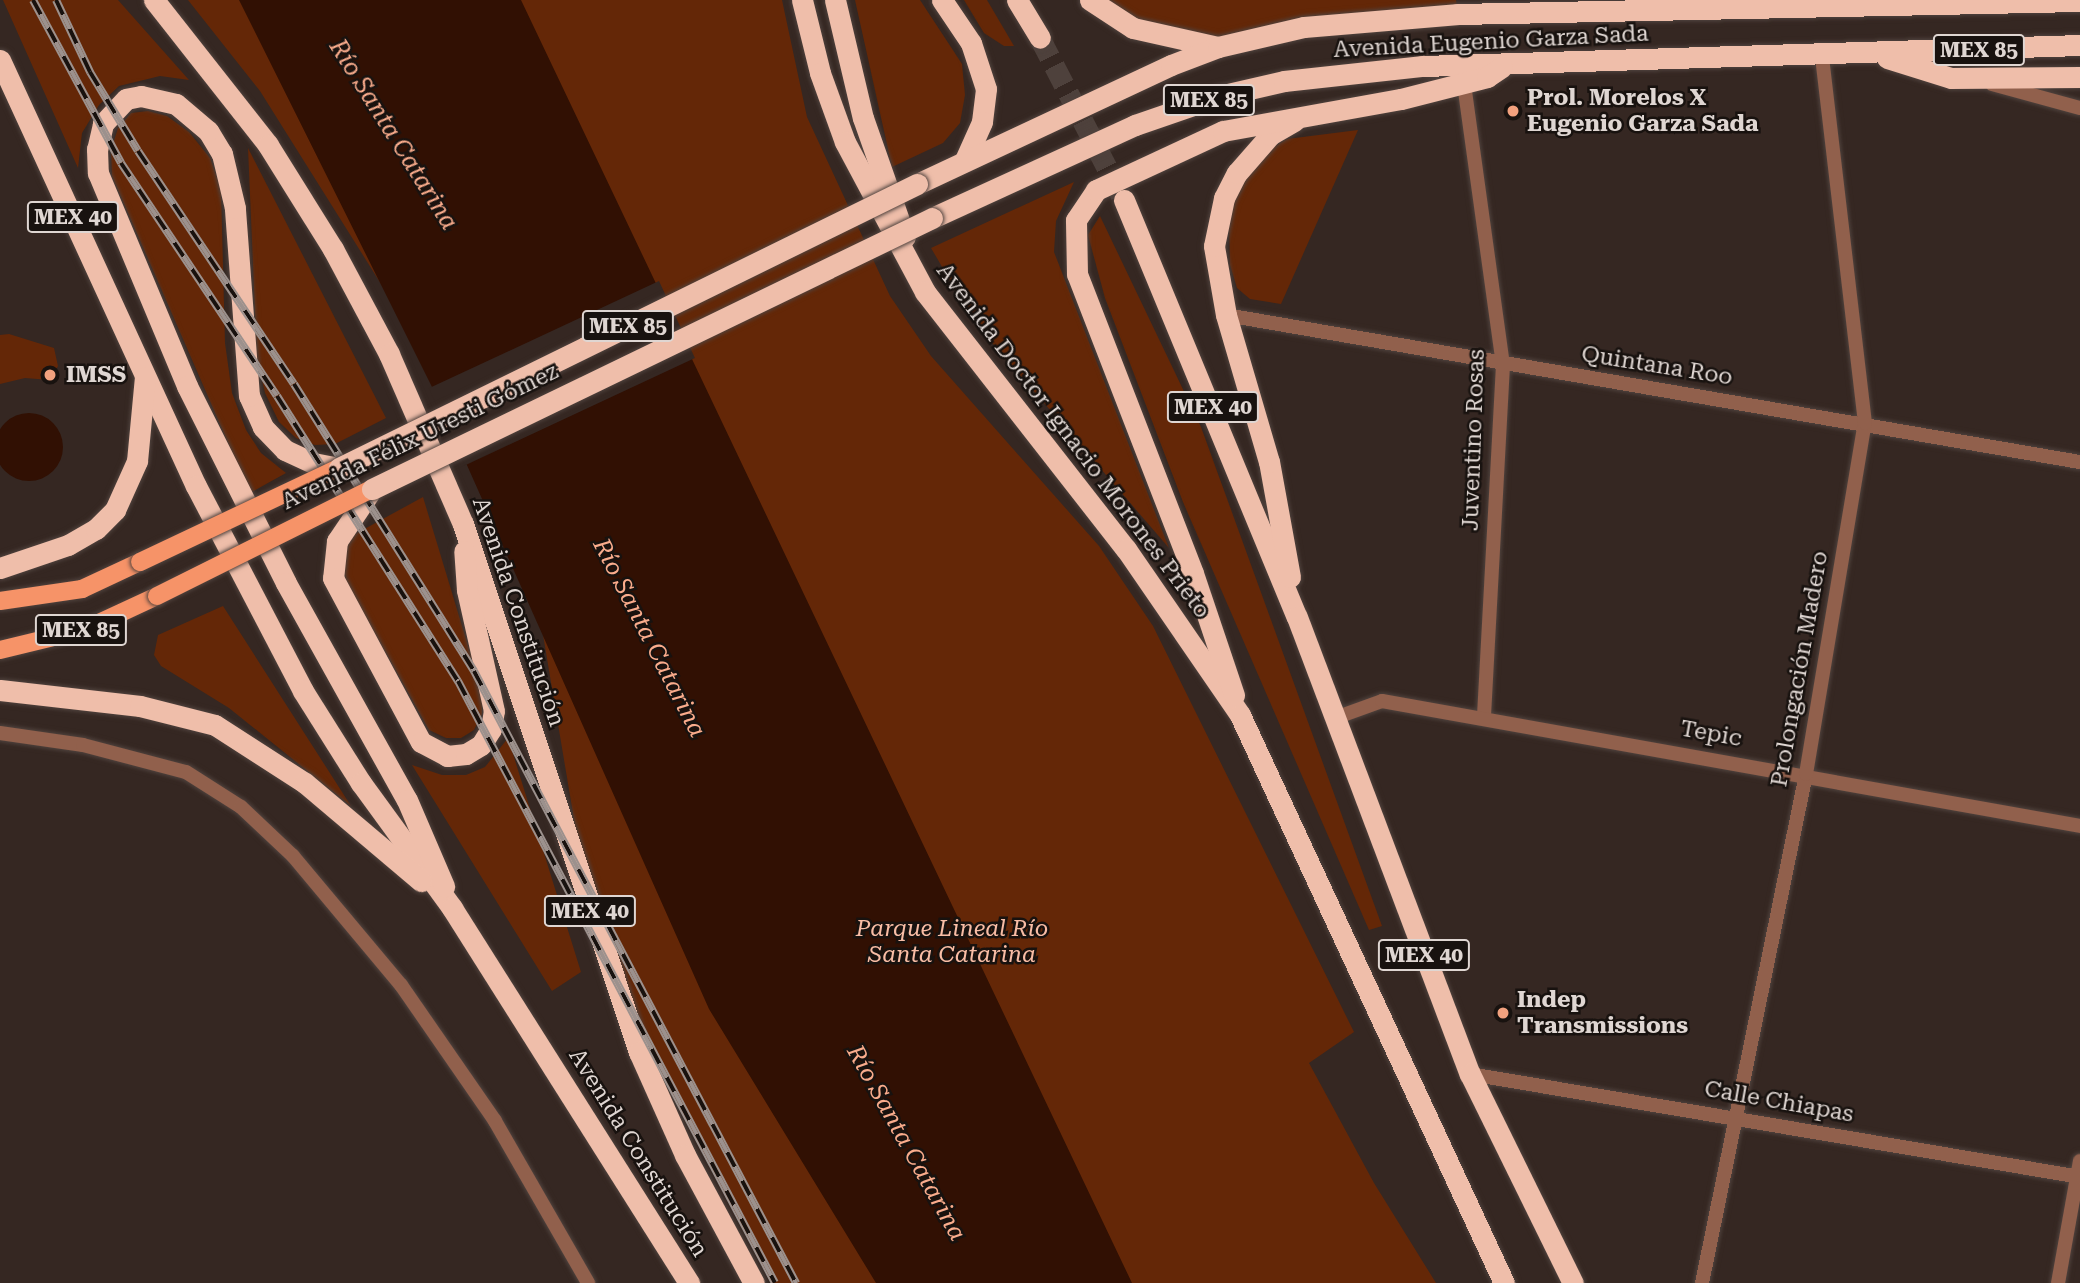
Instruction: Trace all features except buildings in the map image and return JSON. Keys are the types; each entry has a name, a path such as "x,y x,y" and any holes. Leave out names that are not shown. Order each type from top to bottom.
{"highway":[{"name":"Avenida Constitución","path":"154,0 268,145 333,249 389,354 463,524 639,1052 685,1155 754,1283"},
{"name":"Avenida Doctor Ignacio Morones Prieto","path":"802,0 824,84 845,142 925,292 1126,549 1240,715 1504,1283"},
{"path":"835,0 863,118 925,292"},
{"path":"942,0 971,43 986,89 982,122 965,160"},
{"path":"1017,0 1040,38"},
{"path":"1090,0 1133,28 1218,47"},
{"name":"Avenida Eugenio Garza Sada","path":"917,184 1218,47 1304,27 1360,20 1810,3 2080,1"},
{"name":"Avenida Eugenio Garza Sada","path":"932,218 1089,144 1219,96 1349,73 1507,64 1822,57 2080,45"},
{"path":"1878,55 1924,72 1980,80 2080,77"},
{"name":"Avenida Constitución","path":"0,60 253,601 303,691 361,783 452,908 689,1283"},
{"path":"1240,715 1194,573 1083,292 1073,239 1083,204 1116,179 1223,131 1464,84 1507,64"},
{"path":"340,468 313,463 285,450 256,412 244,371 234,208 222,154 194,116 176,104 141,96 126,99 103,124 97,149 98,173 187,386 286,583 407,800 452,908"},
{"path":"1297,617 1269,462 1226,315 1214,246 1224,198 1252,152 1270,135 1302,117"},
{"name":"Avenida Félix Uresti Gómez","path":"340,468 917,184"},
{"name":"MEX 40","path":"1124,200 1297,617 1470,1074 1573,1283"},
{"name":"Avenida Félix Uresti Gómez","path":"372,489 932,218"},
{"path":"0,568 68,545 96,529 115,510 136,461 145,375"},
{"path":"372,489 337,541 333,578 421,742 447,756 466,754 481,745 491,729 491,685 467,590 463,524"},
{"path":"0,690 140,706 215,725 305,783 452,908"}],"main road":[{"name":"Avenida Félix Uresti Gómez","path":"0,601 82,589 340,468"},
{"name":"Avenida Félix Uresti Gómez","path":"0,650 86,629 372,489"}],"street":[{"name":"Prolongación Madero","path":"1702,1283 1806,774 1865,423 1822,57"},
{"path":"1980,80 2080,108"},
{"name":"Juventino Rosas","path":"1464,84 1503,365 1484,716"},
{"name":"Quintana Roo","path":"1226,315 1503,365 1865,423 2080,462"},
{"name":"Tepic","path":"1335,718 1382,701 1484,716 2080,826"},
{"path":"0,733 83,745 186,772 241,807 293,856 401,985 495,1121 588,1283"},
{"name":"Calle Chiapas","path":"1470,1074 2079,1176"},
{"path":"2058,1283 2080,1161"}],"green space":[{"path":"3,0 118,0 189,80 160,76 119,86 99,105 82,133 78,168"},
{"name":"Parque Lineal Río Santa Catarina","path":"188,0 782,0 807,117 890,296 931,356 1099,546 1153,626 1354,1032 1309,1063 1374,1183 1436,1283 771,1283 645,1041 583,873 534,581 403,319 260,91"},
{"path":"855,0 920,0 962,64 965,95 960,123 943,143 892,167"},
{"path":"964,0 987,0 1014,46 1004,46 984,33"},
{"path":"1090,0 1456,0 1458,14 1244,40 1156,35"},
{"path":"148,111 167,116 189,132 210,158 221,189 225,343 232,393 246,430 261,453 286,473 250,493 112,176 111,150 118,128 131,113"},
{"path":"1358,130 1281,304 1250,299 1237,288 1230,265 1229,216 1235,193 1264,153 1287,139"},
{"path":"248,148 386,418 335,444 315,445 296,438 279,422 265,393 257,358"},
{"path":"1074,182 1056,221 1054,252 1169,548 975,323 931,248"},
{"path":"1100,216 1201,427 1382,926 1369,930 1183,502 1105,298 1088,235"},
{"path":"9,334 54,348 58,366 50,380 25,378 0,384 0,335"},
{"path":"423,497 482,692 482,714 474,730 461,738 446,738 429,730 346,581 343,563 348,538"},
{"path":"223,606 351,806 229,708 161,666 154,655 158,635"},
{"path":"508,738 581,972 552,991 412,765 442,775 466,775 485,767"}],"water":[{"name":"Río Santa Catarina","path":"239,0 521,0 1132,1283 876,1283 709,1009 434,391"},
{"path":"29,413 42,416 53,423 60,434 63,447 60,460 53,471 42,478 29,481 16,478 5,471 -2,460 -5,447 -2,434 5,423 16,416"}],"pier":[{"path":"659,281 695,358 465,465 429,388"}],"tunnel":[{"path":"1040,38 1123,198"}],"railway":[{"path":"33,0 121,163 277,396 458,681 775,1283"},
{"path":"56,0 90,72 138,151 294,384 474,671 796,1283"}],"place":[{"name":"Prol. Morelos X Eugenio Garza Sada","path":"1513,111"},
{"name":"IMSS","path":"50,375"},
{"name":"Indep Transmissions","path":"1503,1013"}]}
